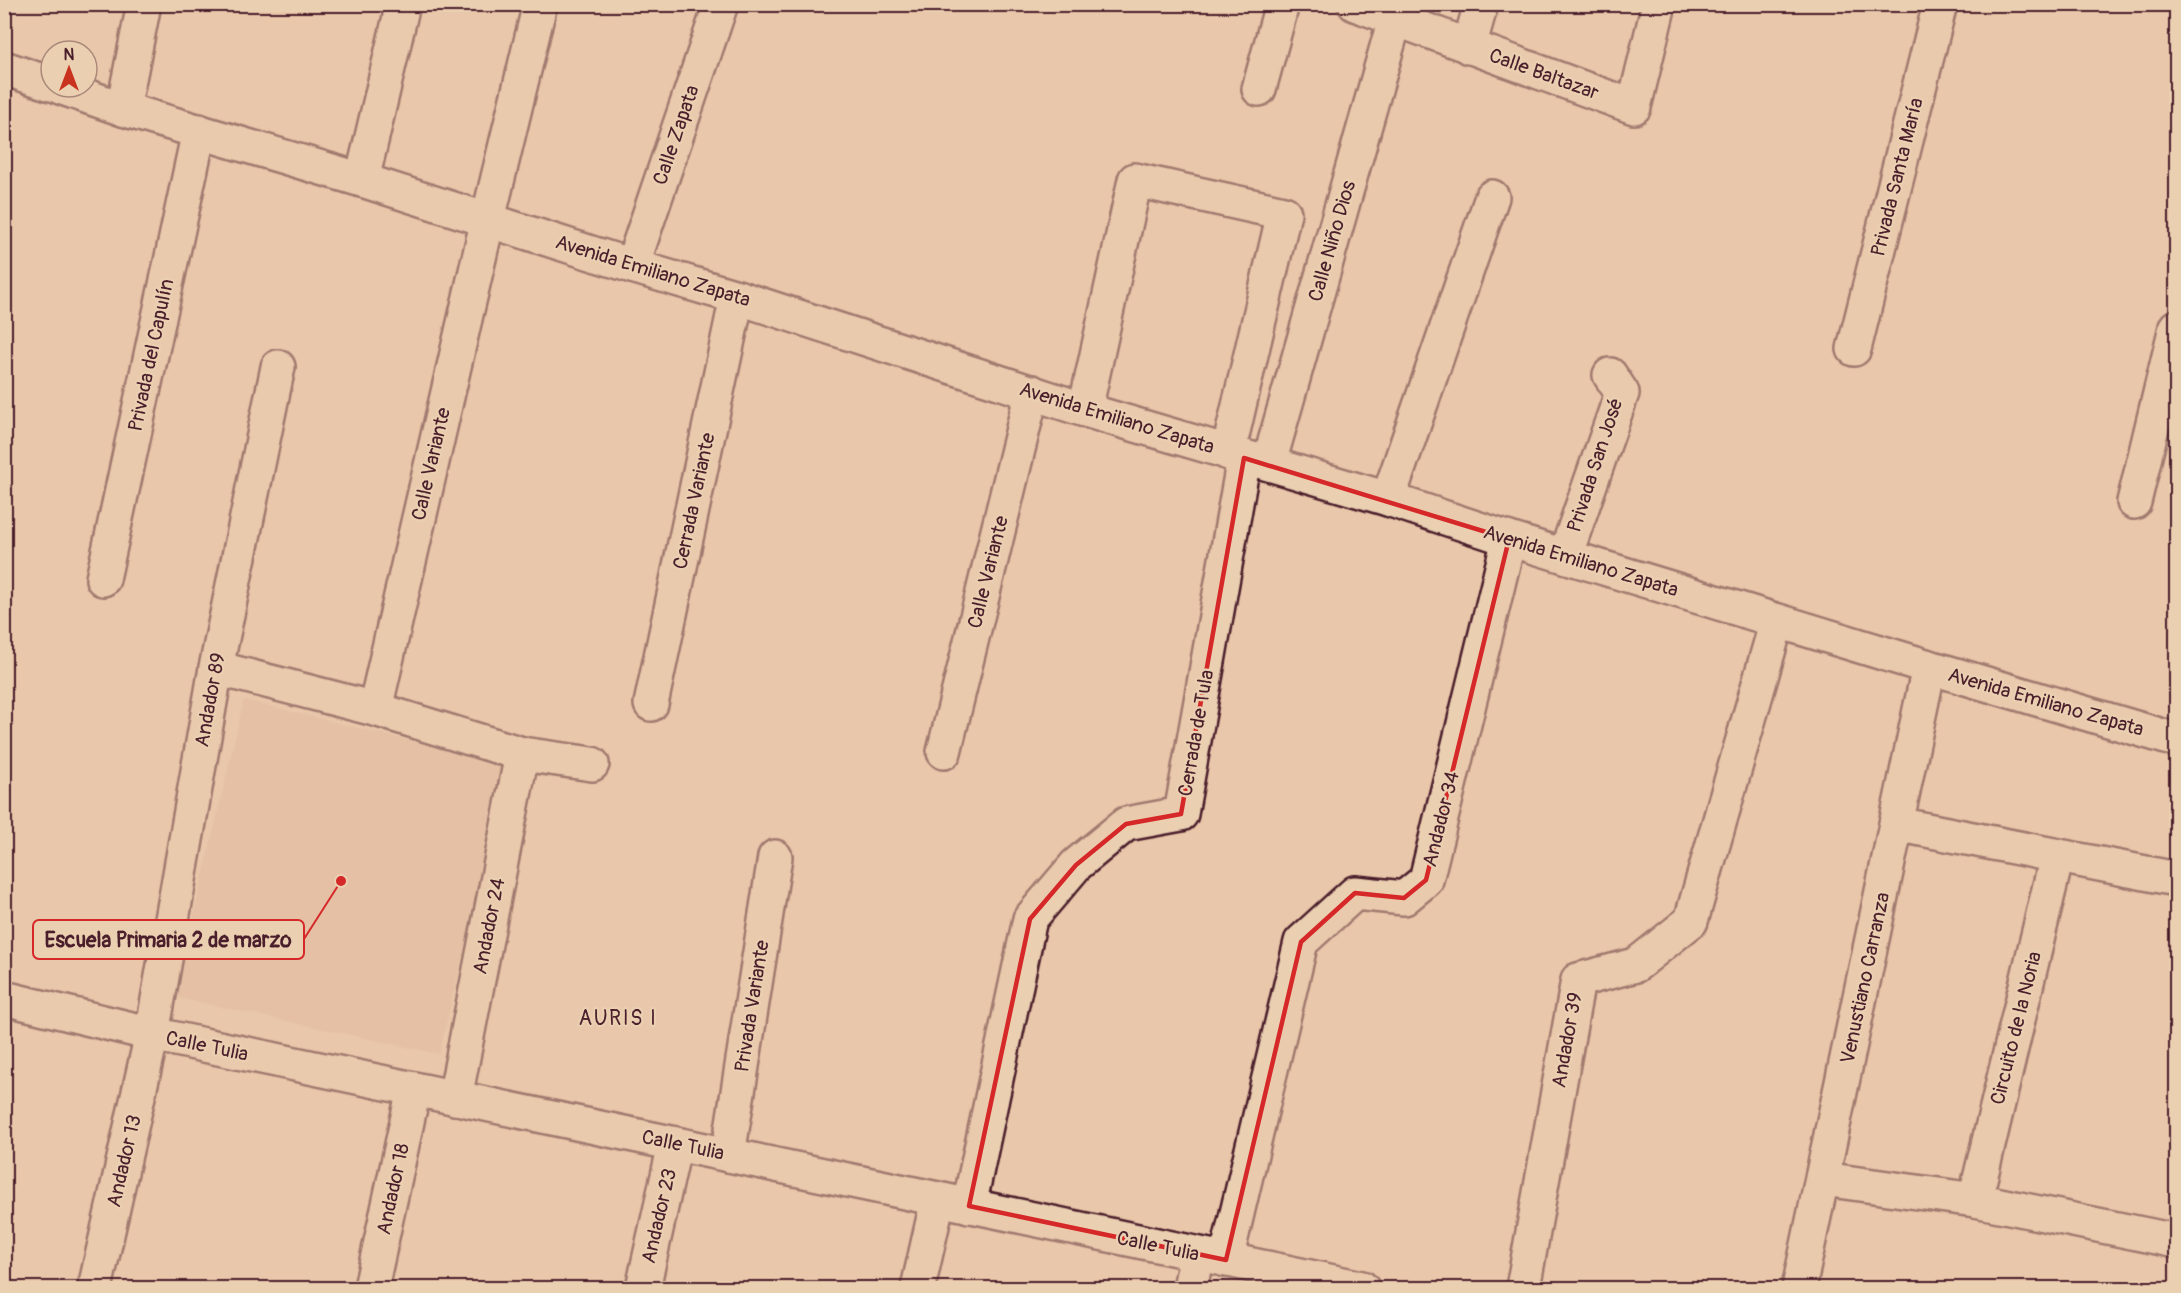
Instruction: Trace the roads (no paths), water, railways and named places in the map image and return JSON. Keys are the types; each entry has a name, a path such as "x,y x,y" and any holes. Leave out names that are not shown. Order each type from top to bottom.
{"street":[{"path":"123,109 144,4"},
{"path":"362,180 403,4"},
{"name":"Calle Variante","path":"375,709 540,4"},
{"name":"Calle Zapata","path":"632,266 721,4"},
{"path":"1258,89 1282,4"},
{"name":"Calle Baltazar","path":"1355,4 1634,106 1659,4"},
{"path":"1469,47 1481,4"},
{"name":"Privada Santa María","path":"1854,349 1940,4"},
{"name":"Calle Niño Dios","path":"1247,458 1395,19"},
{"path":"4,68 39,80"},
{"name":"Avenida Emiliano Zapata","path":"94,99 488,219 1086,410 1388,499 1564,556 2176,740"},
{"name":"Privada del Capulín","path":"103,579 199,131"},
{"path":"1086,410 1135,180 1284,213 1247,458"},
{"path":"1388,499 1492,196"},
{"name":"Cerrada Variante","path":"651,704 736,297"},
{"path":"2134,502 2167,404 2176,327"},
{"name":"Andador 89","path":"152,1034 216,668 278,368"},
{"name":"Privada San José","path":"1564,556 1622,393 1610,375"},
{"name":"Calle Variante","path":"944,752 1032,392"},
{"name":"Cerrada de Tula","path":"953,1202 1030,919 1076,865 1126,824 1181,814 1247,458"},
{"name":"Andador 34","path":"1190,1288 1212,1257 1301,942 1355,894 1404,898 1426,880 1509,539"},
{"name":"Andador 39","path":"1523,1288 1578,980 1636,965 1691,921 1777,621"},
{"name":"Venustiano Carranza","path":"1799,1288 1929,667"},
{"path":"216,668 375,709 522,754 591,764"},
{"name":"Andador 24","path":"455,1098 522,754"},
{"path":"1896,824 2176,879"},
{"name":"Circuito de la Noria","path":"1975,1200 2057,856"},
{"name":"Privada Variante","path":"729,1155 775,857"},
{"name":"Calle Tulia","path":"4,998 152,1034 1362,1288"},
{"name":"Andador 13","path":"95,1288 152,1034"},
{"name":"Andador 18","path":"371,1288 414,1089"},
{"name":"Andador 23","path":"643,1288 675,1144"},
{"path":"1823,1179 1975,1200 2176,1241"},
{"path":"918,1288 953,1202"}],"place":[{"name":"Escuela Primaria 2 de marzo","path":"341,881"}],"district":[{"name":"AURIS I","path":"618,1018"}]}
